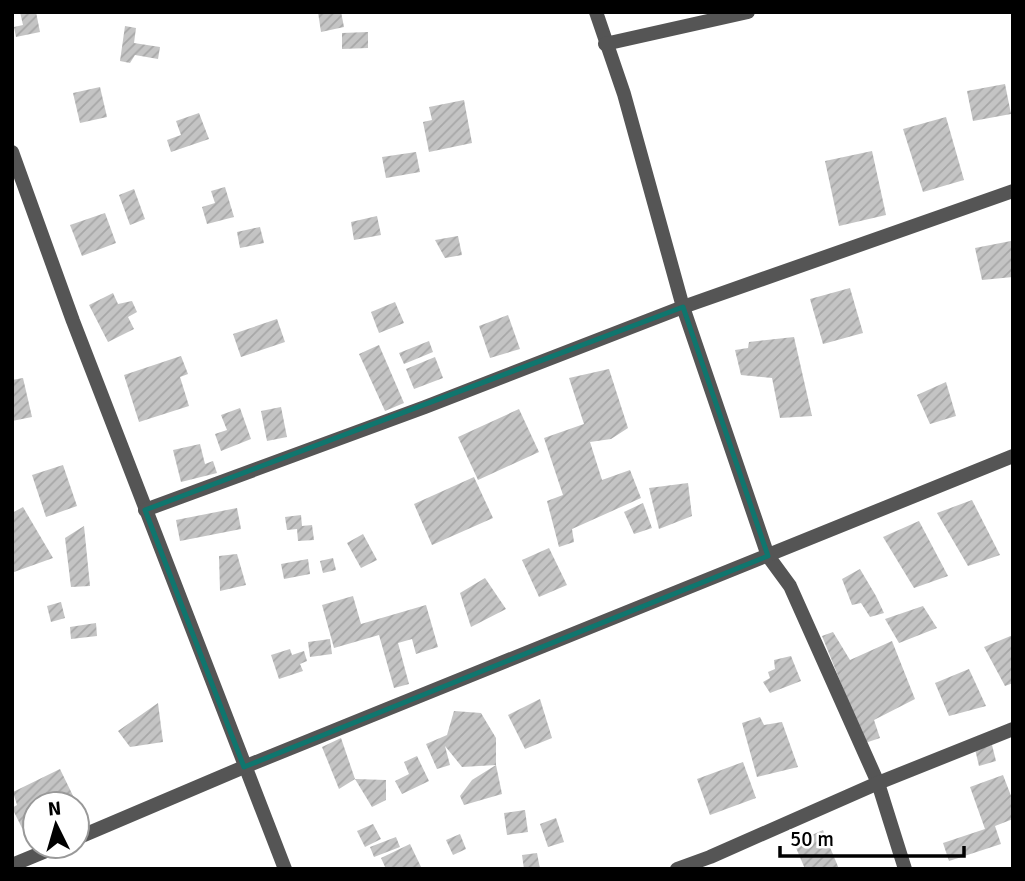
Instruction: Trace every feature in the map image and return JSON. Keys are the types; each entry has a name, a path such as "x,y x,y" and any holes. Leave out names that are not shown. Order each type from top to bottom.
{"street":[{"path":"596,12 627,105 683,307 768,556 790,586 878,783 905,869"},
{"path":"605,44 748,12"},
{"path":"12,152 73,321 285,869"},
{"path":"145,510 425,407 683,307 1013,191"},
{"path":"91,832 244,767 1013,456"},
{"path":"677,869 1013,729"}],"highlighted area":[{"path":"683,307 768,556 244,767 145,510"}],"building":[{"path":"20,12 36,12 40,32 16,37 14,27 23,25"},
{"path":"318,12 341,12 344,27 321,32"},
{"path":"125,26 136,28 134,43 160,47 158,59 135,55 130,63 120,61"},
{"path":"368,32 368,48 342,49 342,33"},
{"path":"1005,84 1011,114 973,121 967,91"},
{"path":"100,87 107,117 80,123 73,93"},
{"path":"464,100 472,143 429,152 423,122 432,120 429,107"},
{"path":"199,113 209,139 171,152 167,140 181,135 176,121"},
{"path":"946,117 964,180 923,192 903,129"},
{"path":"872,151 886,215 839,226 825,161"},
{"path":"416,152 420,172 386,178 382,157"},
{"path":"225,187 234,217 207,224 202,207 215,203 211,191"},
{"path":"134,189 145,219 130,225 119,195"},
{"path":"105,213 116,243 82,256 70,225"},
{"path":"377,216 381,235 354,240 351,222"},
{"path":"260,227 264,243 240,248 237,232"},
{"path":"458,236 462,255 445,258 435,240"},
{"path":"1011,241 1013,277 982,280 975,248"},
{"path":"850,288 863,333 823,344 810,299"},
{"path":"113,293 118,304 132,301 137,312 128,317 134,329 108,342 89,305"},
{"path":"395,302 404,323 379,333 371,312"},
{"path":"508,315 520,349 490,358 479,326"},
{"path":"277,319 285,342 241,357 233,334"},
{"path":"794,337 812,416 780,418 772,378 741,375 735,350 748,348 749,342"},
{"path":"429,341 433,352 404,364 399,353"},
{"path":"379,345 404,403 385,411 359,354"},
{"path":"181,356 188,374 180,377 189,406 139,422 124,375"},
{"path":"435,357 443,378 414,389 406,369"},
{"path":"609,369 628,428 611,439 590,442 602,480 630,470 641,498 572,529 574,542 559,547 547,501 563,495 544,438 584,424 569,378"},
{"path":"23,378 32,417 12,421 12,380"},
{"path":"946,382 956,416 930,424 917,395"},
{"path":"281,407 287,437 267,441 261,411"},
{"path":"240,408 251,439 221,451 215,434 227,430 221,415"},
{"path":"519,409 539,452 478,480 458,437"},
{"path":"200,444 205,464 213,461 217,473 181,482 173,450"},
{"path":"63,465 77,506 46,517 32,475"},
{"path":"474,477 493,518 432,545 414,504"},
{"path":"688,483 692,516 659,529 649,488"},
{"path":"972,500 1000,555 968,566 937,513"},
{"path":"643,503 652,528 634,534 624,512"},
{"path":"23,507 53,558 14,572 12,513"},
{"path":"237,508 241,529 180,541 176,520"},
{"path":"301,515 302,526 312,525 314,540 298,541 297,529 287,530 285,517"},
{"path":"919,521 948,576 914,588 883,537"},
{"path":"84,526 90,586 71,587 65,538"},
{"path":"363,534 377,560 361,568 347,543"},
{"path":"549,548 567,585 539,597 522,560"},
{"path":"237,554 246,585 220,591 219,556"},
{"path":"333,558 336,570 323,573 320,561"},
{"path":"308,559 310,574 284,579 281,564"},
{"path":"860,569 884,613 870,617 861,603 852,605 842,579"},
{"path":"485,578 506,609 471,627 460,593"},
{"path":"353,596 361,624 426,605 438,647 416,654 412,639 398,643 409,684 394,688 379,635 334,648 322,605"},
{"path":"61,602 65,618 51,622 47,606"},
{"path":"923,606 937,628 899,643 885,619"},
{"path":"96,623 97,636 71,639 70,627"},
{"path":"833,632 850,660 892,641 915,699 874,720 880,738 865,743 822,636"},
{"path":"1013,635 1013,683 1005,686 984,647"},
{"path":"330,639 332,654 310,657 308,642"},
{"path":"290,649 292,655 304,651 307,661 300,664 303,671 279,679 271,655"},
{"path":"791,656 801,681 770,693 763,682 770,678 768,672 775,669 774,660"},
{"path":"969,669 986,706 949,716 935,683"},
{"path":"540,699 552,738 525,749 508,715"},
{"path":"158,703 163,742 130,747 118,731"},
{"path":"454,711 481,713 496,738 496,765 462,767 445,746 450,765 437,769 426,744 447,735"},
{"path":"760,717 764,725 782,722 798,767 757,777 742,723"},
{"path":"341,738 355,779 339,789 322,747"},
{"path":"992,745 996,761 979,766 975,749"},
{"path":"417,756 429,781 402,794 395,781 409,774 404,762"},
{"path":"743,762 756,798 710,815 697,779"},
{"path":"496,765 502,794 464,805 460,796 472,780"},
{"path":"60,769 70,790 21,790 21,826 12,808 17,805 13,792"},
{"path":"1003,775 1013,801 1013,819 995,826 1001,844 949,861 943,843 985,829 970,787"},
{"path":"355,779 386,780 386,800 372,807"},
{"path":"525,810 528,832 507,835 504,813"},
{"path":"556,818 564,842 548,847 540,824"},
{"path":"373,824 381,839 365,847 357,831"},
{"path":"823,830 839,869 805,869 794,843"},
{"path":"460,834 466,849 453,855 446,840"},
{"path":"396,837 400,847 374,857 370,847"},
{"path":"410,844 422,869 386,869 381,858"},
{"path":"537,853 540,869 524,869 522,855"}]}
